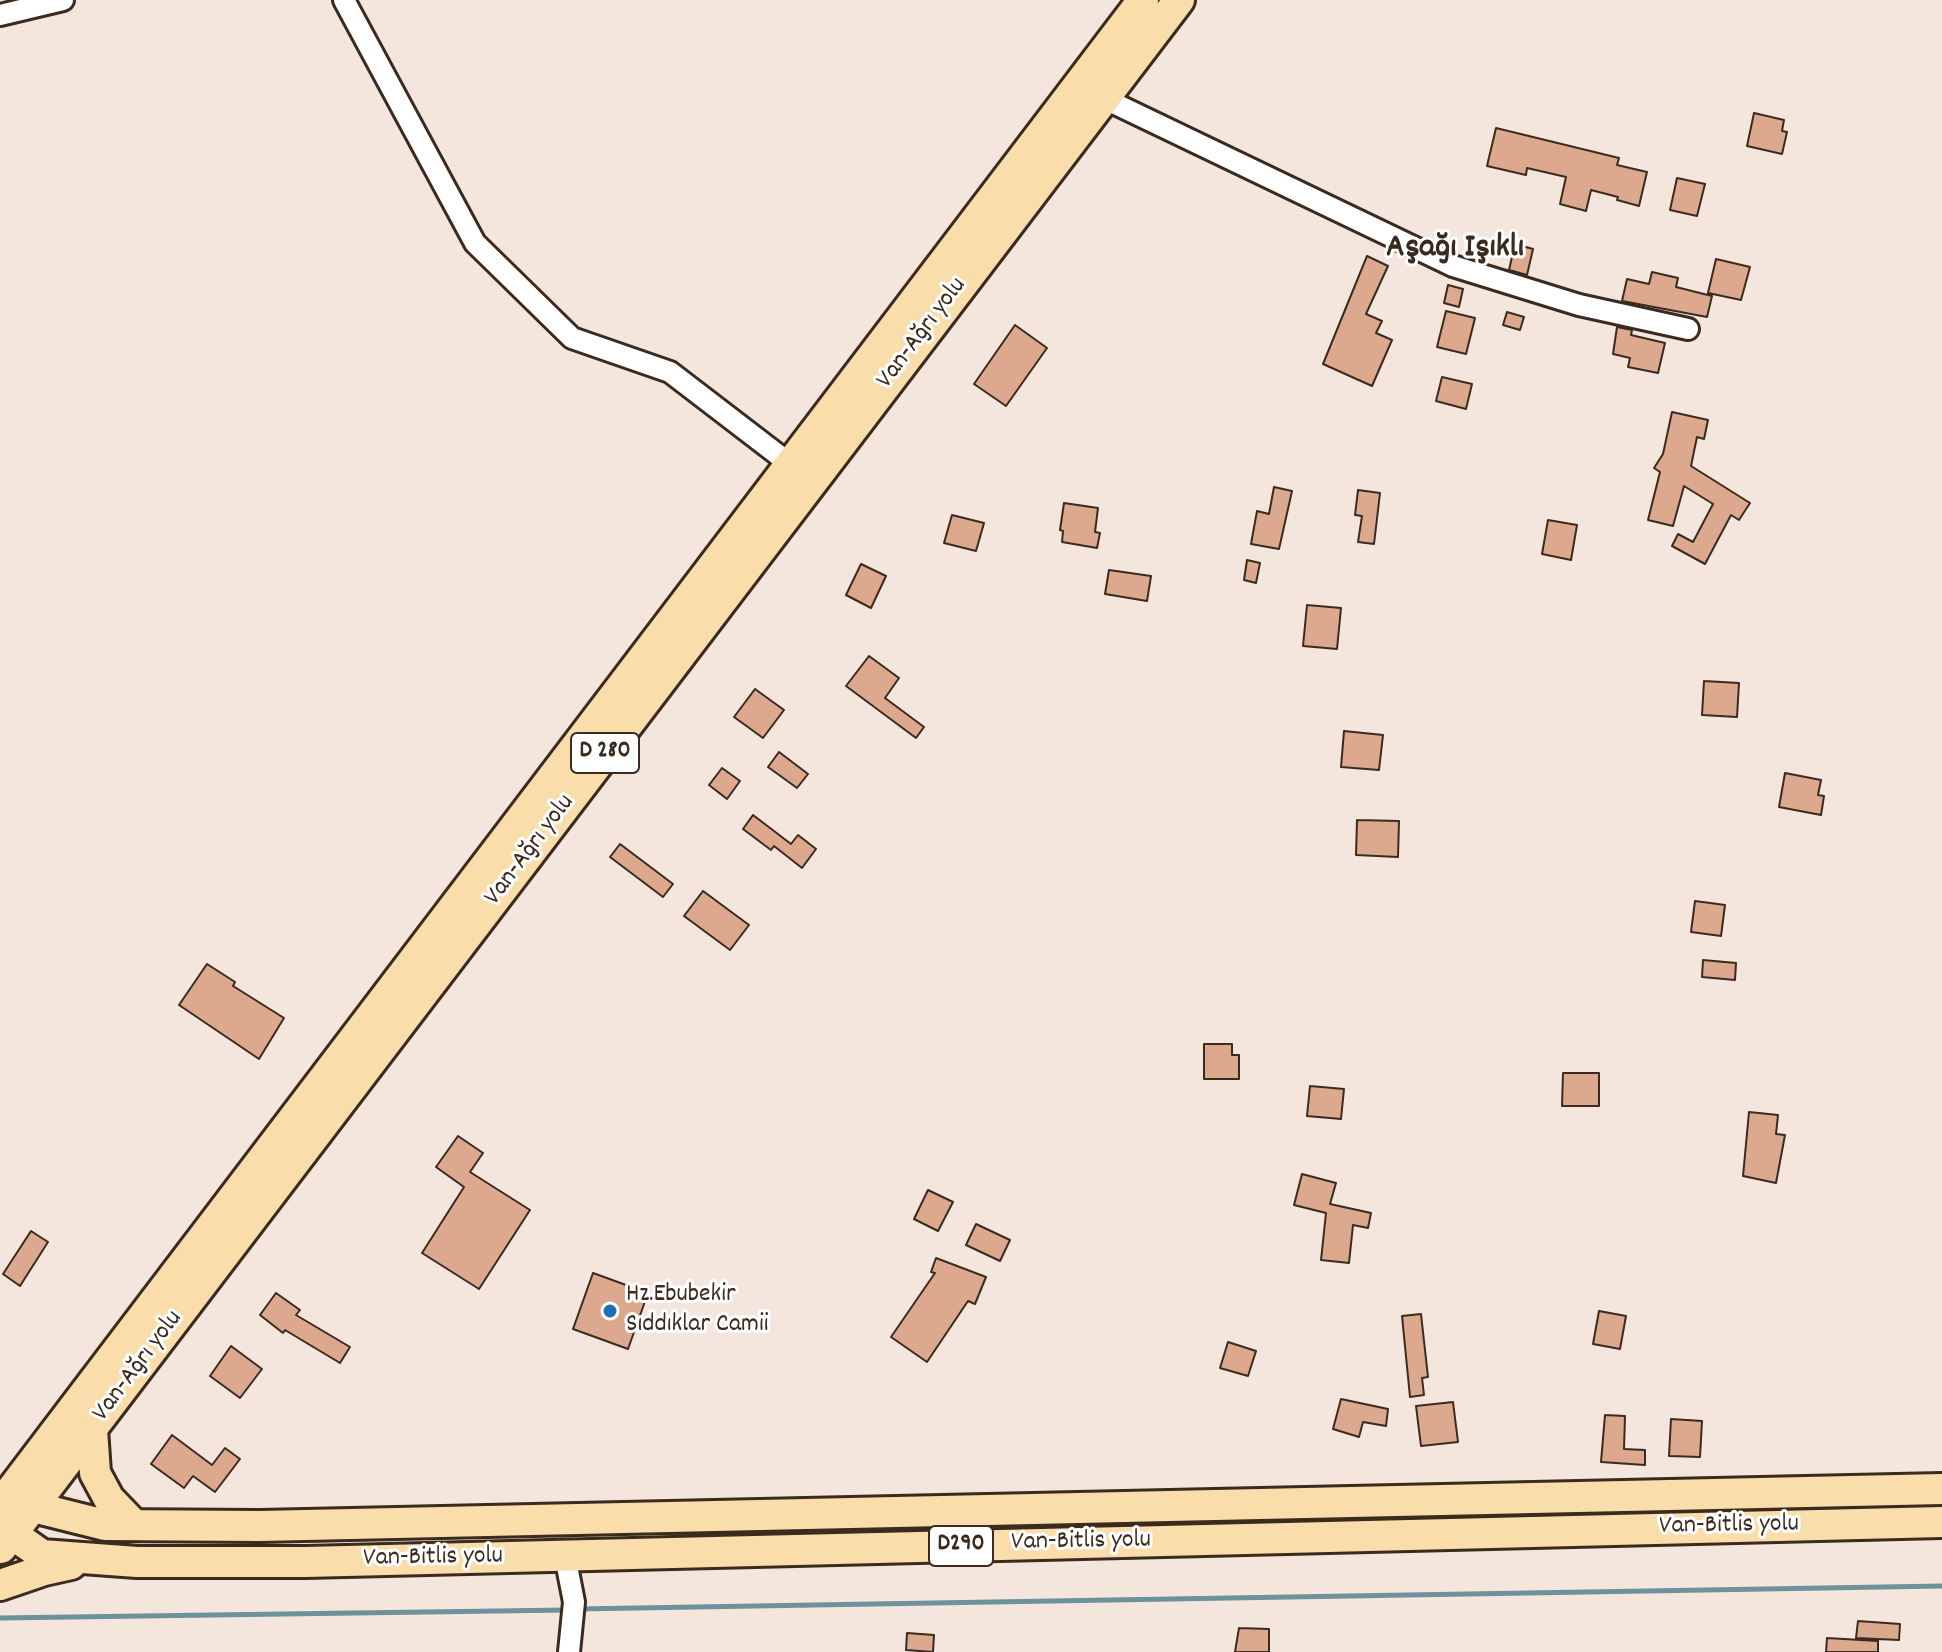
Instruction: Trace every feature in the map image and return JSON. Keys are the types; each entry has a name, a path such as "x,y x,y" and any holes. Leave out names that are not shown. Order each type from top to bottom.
{"highway":[{"name":"Van-Ağrı yolu","path":"2,1522 790,464 1143,0"},
{"name":"Van-Ağrı yolu","path":"2,1522 33,1507 1179,0"},
{"path":"92,1429 95,1473 109,1499 134,1525"},
{"name":"Van-Bitlis yolu","path":"33,1507 105,1525 276,1526 1942,1489"},
{"name":"Van-Bitlis yolu","path":"2,1522 42,1555 137,1562 305,1562 1942,1522"},
{"path":"0,1585 44,1570 92,1559"}],"street":[{"path":"0,15 63,0"},
{"path":"344,0 475,243 572,338 670,372 790,464"},
{"path":"1103,98 1453,266 1579,305 1688,329"},
{"path":"565,1556 574,1611 569,1652"}],"building":[{"path":"1754,113 1784,120 1782,131 1787,132 1782,154 1747,146"},
{"path":"1496,128 1619,158 1617,165 1647,172 1639,206 1591,190 1586,211 1560,204 1566,177 1527,168 1526,175 1487,166"},
{"path":"1677,178 1705,184 1697,216 1670,210"},
{"path":"1515,244 1533,249 1527,275 1509,270"},
{"path":"1367,256 1388,266 1366,314 1382,321 1376,333 1392,340 1372,386 1323,364"},
{"path":"1716,259 1750,267 1741,300 1708,293"},
{"path":"1652,272 1678,278 1676,287 1712,296 1707,317 1622,301 1627,279 1649,284"},
{"path":"1448,285 1463,289 1459,307 1444,303"},
{"path":"1446,311 1475,318 1466,354 1437,347"},
{"path":"1507,312 1524,317 1520,330 1503,325"},
{"path":"1015,325 1047,348 1006,406 974,384"},
{"path":"1617,327 1632,330 1631,335 1665,343 1658,373 1628,367 1630,358 1613,354"},
{"path":"1442,377 1472,384 1466,409 1436,401"},
{"path":"1672,412 1708,420 1704,439 1697,437 1691,466 1750,503 1739,520 1731,515 1705,564 1672,546 1678,534 1693,542 1713,504 1684,486 1673,526 1648,520 1660,472 1654,468 1663,454"},
{"path":"1274,487 1292,491 1279,549 1251,544 1257,511 1269,514"},
{"path":"1358,490 1380,493 1374,544 1358,542 1362,516 1355,515"},
{"path":"1064,503 1098,508 1095,532 1100,533 1097,548 1062,542 1063,531 1060,530"},
{"path":"952,515 984,523 976,551 944,543"},
{"path":"1548,520 1577,525 1571,560 1542,554"},
{"path":"1247,560 1260,563 1256,583 1244,580"},
{"path":"861,564 886,576 871,608 846,595"},
{"path":"1109,570 1151,576 1147,601 1105,594"},
{"path":"1307,605 1341,608 1337,649 1303,646"},
{"path":"869,656 899,678 885,698 924,727 916,738 846,686"},
{"path":"1704,681 1739,683 1737,717 1702,715"},
{"path":"755,689 784,710 763,738 734,717"},
{"path":"1344,731 1383,735 1379,770 1341,767"},
{"path":"779,752 808,774 797,788 768,767"},
{"path":"722,768 740,781 727,799 709,785"},
{"path":"1785,773 1821,780 1818,795 1824,796 1821,815 1779,807"},
{"path":"753,815 791,844 798,835 816,849 802,868 774,846 771,850 743,829"},
{"path":"1357,820 1399,821 1398,857 1356,855"},
{"path":"620,844 673,884 663,897 610,857"},
{"path":"703,891 749,925 730,950 684,916"},
{"path":"1695,901 1725,905 1721,936 1691,932"},
{"path":"1703,960 1736,963 1735,980 1702,977"},
{"path":"207,964 235,982 233,986 284,1018 259,1059 179,1005"},
{"path":"1204,1044 1232,1044 1232,1055 1239,1055 1239,1079 1204,1079"},
{"path":"1563,1073 1599,1073 1599,1106 1562,1106"},
{"path":"1310,1086 1344,1089 1341,1119 1307,1116"},
{"path":"1749,1112 1778,1115 1776,1134 1785,1135 1776,1183 1743,1176"},
{"path":"458,1136 483,1153 470,1172 530,1210 479,1289 422,1253 464,1187 436,1167"},
{"path":"1302,1174 1336,1183 1330,1204 1371,1213 1368,1228 1353,1225 1349,1263 1321,1260 1326,1213 1294,1205"},
{"path":"928,1190 953,1202 938,1231 914,1219"},
{"path":"976,1224 1010,1240 1000,1261 966,1245"},
{"path":"31,1231 48,1242 20,1286 3,1274"},
{"path":"936,1258 986,1277 975,1304 968,1301 927,1362 891,1337 935,1273 931,1272"},
{"name":"Hz.Ebubekir Sıddıklar Camii","path":"593,1273 648,1293 628,1349 573,1329"},
{"path":"276,1293 300,1310 296,1315 350,1347 340,1363 285,1330 283,1333 260,1315"},
{"path":"1599,1311 1626,1316 1620,1349 1593,1344"},
{"path":"1421,1314 1428,1377 1422,1378 1424,1395 1410,1397 1402,1316"},
{"path":"1228,1342 1256,1351 1248,1376 1220,1368"},
{"path":"231,1346 262,1369 240,1398 210,1376"},
{"path":"1341,1399 1388,1409 1386,1426 1363,1422 1359,1437 1333,1429"},
{"path":"1453,1402 1458,1442 1421,1446 1416,1406"},
{"path":"1605,1415 1625,1416 1624,1449 1645,1450 1645,1465 1601,1462"},
{"path":"1671,1419 1702,1421 1700,1457 1669,1456"},
{"path":"172,1435 212,1465 225,1448 240,1459 215,1492 193,1476 184,1488 151,1464"},
{"path":"1858,1621 1900,1624 1899,1640 1856,1638"},
{"path":"1239,1628 1269,1629 1269,1652 1235,1652"},
{"path":"907,1633 934,1635 933,1652 906,1650"},
{"path":"1827,1638 1878,1641 1878,1652 1826,1652"}],"waterway":[{"path":"577,1609 1942,1586"},
{"path":"0,1618 567,1610"}],"place":[{"name":"Hz.Ebubekir Sıddıklar Camii","path":"610,1311"}],"district":[{"name":"Aşağı Işıklı","path":"1455,250"}]}
